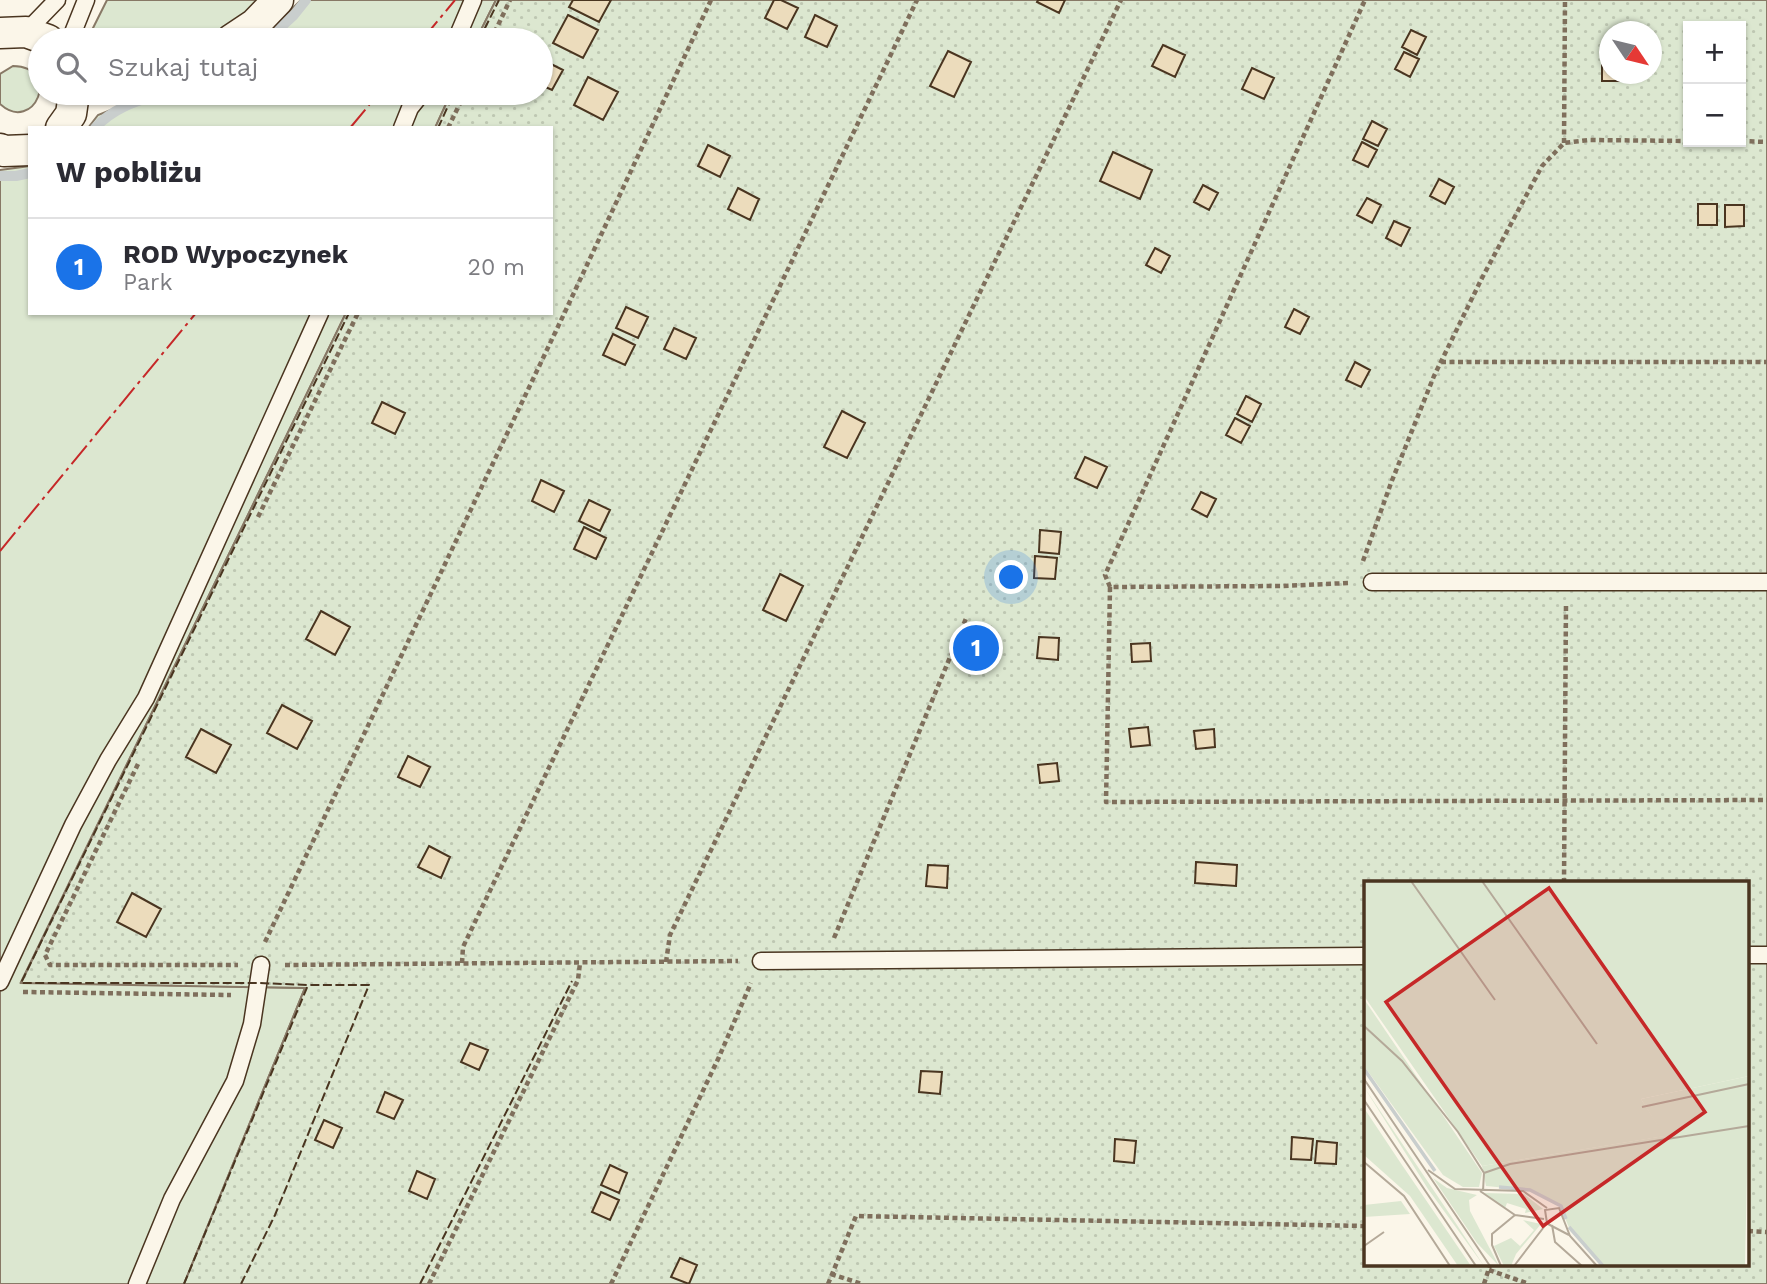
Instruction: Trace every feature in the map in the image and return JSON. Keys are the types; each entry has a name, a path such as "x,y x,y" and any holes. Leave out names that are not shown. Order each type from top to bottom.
{"street":[{"path":"249,28 278,0"},
{"path":"62,126 71,114 72,105"},
{"path":"0,149 28,150"}],"lane":[{"path":"15,34 57,0"},
{"path":"75,28 86,0"},
{"path":"462,28 473,0"},
{"path":"403,126 412,105"},
{"path":"0,982 73,825 146,698 319,315"},
{"path":"1372,582 1767,582"},
{"path":"761,961 1364,956"},
{"path":"137,1284 172,1199 235,1081 252,1024 261,965"}],"path":[{"path":"497,28 510,0"},
{"path":"261,965 266,939 711,0"},
{"path":"462,964 463,947 917,0"},
{"path":"666,962 670,935 1121,0"},
{"path":"1365,0 1105,575 1110,587 1106,802 1767,800"},
{"path":"1564,0 1564,143"},
{"path":"449,126 459,105"},
{"path":"1110,587 1282,586 1372,582 1363,561 1391,483 1441,362 1542,166 1564,143 1589,140 1683,141"},
{"path":"1746,141 1767,142"},
{"path":"1441,362 1767,362"},
{"path":"1564,881 1566,582"},
{"path":"833,960 834,936 967,616"},
{"path":"50,965 761,961 719,1057 611,1284"},
{"path":"429,1284 578,980 580,962"},
{"path":"20,992 257,995"},
{"path":"828,1284 856,1216 1364,1226"},
{"path":"1483,1284 1489,1268 1529,1284"},
{"path":"831,1274 862,1284"}],"green space":[{"path":"107,0 259,0 239,21 225,28 93,28"},
{"path":"301,0 496,0 482,28 272,28"},
{"path":"496,0 1767,0 1767,1284 184,1284 305,988 21,983 345,315 553,315 553,126 436,126 446,105 553,105 553,28 482,28"},
{"path":"13,66 28,69 28,105 32,106 23,111 12,111 0,104 0,74"},
{"path":"123,105 446,105 436,126 90,126 98,115"},
{"path":"28,166 28,315 345,315 21,982 305,988 184,1284 0,1284 0,170"}],"building":[{"path":"573,0 611,0 599,22 569,7"},
{"path":"774,0 781,0 798,8 787,29 765,18"},
{"path":"1065,0 1059,13 1037,2"},
{"path":"568,15 598,30 583,58 553,43"},
{"path":"815,15 837,26 827,47 805,37"},
{"path":"1411,30 1426,37 1417,55 1402,47"},
{"path":"1163,45 1185,55 1175,77 1152,66"},
{"path":"948,51 971,62 954,97 930,86"},
{"path":"1404,52 1419,59 1410,77 1395,69"},
{"path":"553,65 563,70 553,88"},
{"path":"1252,68 1274,78 1264,99 1242,89"},
{"path":"588,77 618,92 603,120 574,105"},
{"path":"1372,121 1387,129 1378,146 1363,139"},
{"path":"1362,142 1377,150 1368,167 1353,160"},
{"path":"708,145 730,156 720,177 698,166"},
{"path":"1113,152 1152,170 1140,199 1100,181"},
{"path":"1439,179 1454,187 1445,204 1430,196"},
{"path":"1203,185 1218,193 1209,210 1194,202"},
{"path":"738,188 759,199 750,220 728,209"},
{"path":"1367,198 1381,205 1372,223 1357,215"},
{"path":"1698,204 1717,204 1717,225 1698,225"},
{"path":"1725,205 1744,205 1744,226 1725,227"},
{"path":"1394,221 1410,228 1401,246 1386,238"},
{"path":"1155,248 1170,256 1161,273 1146,265"},
{"path":"626,307 648,317 638,338 616,328"},
{"path":"1294,309 1309,317 1300,334 1285,327"},
{"path":"674,328 696,338 686,359 664,349"},
{"path":"613,334 635,345 625,365 603,355"},
{"path":"1355,362 1370,370 1361,387 1346,380"},
{"path":"1246,396 1261,404 1252,422 1237,414"},
{"path":"382,402 405,413 395,434 372,423"},
{"path":"842,411 865,423 847,458 824,447"},
{"path":"1235,418 1250,426 1241,443 1226,435"},
{"path":"1085,457 1107,467 1097,488 1075,478"},
{"path":"541,480 564,491 554,512 532,501"},
{"path":"1201,492 1216,499 1207,517 1192,509"},
{"path":"589,500 610,510 600,531 579,521"},
{"path":"584,527 606,538 596,559 574,549"},
{"path":"1040,530 1061,532 1059,554 1039,552"},
{"path":"1035,556 1057,558 1055,579 1034,578"},
{"path":"780,574 803,586 786,621 763,610"},
{"path":"321,611 350,627 335,655 306,639"},
{"path":"1039,637 1059,638 1058,660 1037,658"},
{"path":"1150,643 1151,661 1132,662 1131,644"},
{"path":"282,705 312,721 297,749 267,733"},
{"path":"1148,727 1150,745 1131,747 1129,729"},
{"path":"201,729 231,745 216,773 186,757"},
{"path":"1214,729 1215,747 1196,749 1194,731"},
{"path":"408,756 430,767 420,787 398,777"},
{"path":"1057,763 1059,781 1040,783 1038,765"},
{"path":"429,846 450,857 441,878 418,867"},
{"path":"1196,862 1237,865 1236,886 1195,883"},
{"path":"928,865 948,866 947,888 926,886"},
{"path":"132,893 161,909 146,937 117,922"},
{"path":"470,1043 488,1050 479,1070 461,1062"},
{"path":"921,1071 942,1072 940,1094 919,1092"},
{"path":"385,1092 403,1100 394,1119 377,1112"},
{"path":"324,1120 342,1128 333,1148 315,1140"},
{"path":"1292,1137 1313,1139 1311,1160 1291,1159"},
{"path":"1115,1139 1136,1141 1134,1163 1114,1161"},
{"path":"1317,1141 1337,1143 1336,1164 1315,1163"},
{"path":"610,1165 627,1173 619,1193 601,1185"},
{"path":"417,1171 435,1179 427,1199 409,1191"},
{"path":"601,1192 619,1200 610,1220 592,1212"},
{"path":"680,1258 697,1265 689,1284 671,1277"}],"waterway":[{"path":"280,28 306,0"},
{"path":"97,126 129,105"},
{"path":"0,176 28,173"}],"fence":[{"path":"485,28 499,0"},
{"path":"439,126 449,105"},
{"path":"184,1284 308,985 21,983 348,315"},
{"path":"420,1284 572,981"},
{"path":"241,1284 275,1215 369,985 308,985"}],"power":[{"path":"432,28 455,0"},
{"path":"352,126 369,105"},
{"path":"0,551 194,315"}],"place":[{"name":"ROD Wypoczynek","path":"976,648"}]}
